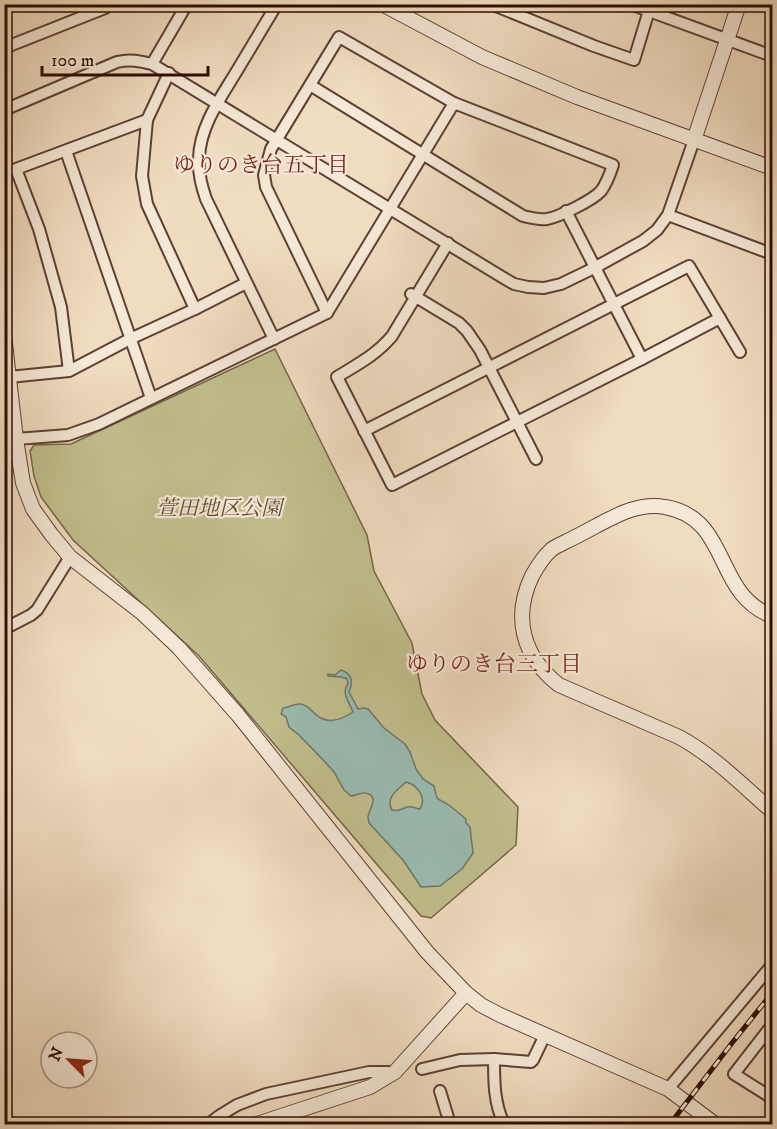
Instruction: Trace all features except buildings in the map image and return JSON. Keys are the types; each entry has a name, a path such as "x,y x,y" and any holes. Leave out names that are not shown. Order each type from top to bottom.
{"street":[{"path":"4,48 105,8 109,4"},
{"path":"152,64 187,4"},
{"path":"274,339 206,199 200,179 198,157 201,139 217,104 277,4"},
{"path":"382,4 482,57 577,97 772,168"},
{"path":"491,4 634,60 650,8"},
{"path":"630,4 650,8 772,56"},
{"path":"4,110 117,62 126,60 152,64 514,284 544,288 561,284 643,241 657,230 668,214 739,4"},
{"path":"310,85 524,216 534,219 556,216 594,197 607,182 612,165 454,103 339,37 271,149 264,175 266,187 327,313"},
{"path":"168,73 147,120 142,176 147,204 195,309"},
{"path":"16,438 68,435 83,431 327,313 454,103"},
{"path":"69,371 61,307 39,229 16,170 147,120"},
{"path":"66,151 151,398"},
{"path":"566,211 642,359"},
{"path":"668,214 772,254"},
{"path":"448,243 413,296 392,336 370,358 337,377 392,485 720,318"},
{"path":"364,431 688,266 740,352"},
{"path":"9,376 69,371 130,339 246,284"},
{"path":"413,296 459,323 467,331 480,350 536,459"},
{"path":"4,334 23,483 33,509 70,557 142,613 179,648 238,715 427,952 466,993 481,1005 668,1089 715,1125"},
{"path":"772,616 742,596 709,534 699,522 680,510 653,505 618,515 551,550 528,584 522,614 523,630 528,647 536,663 555,682 691,744 706,754 772,811"},
{"path":"4,629 37,610 70,557"},
{"path":"668,1089 772,965"},
{"path":"257,1125 370,1087 395,1072 466,993"},
{"path":"772,1025 734,1074 772,1098"},
{"path":"422,1069 460,1060 494,1059 531,1062 545,1035"},
{"path":"494,1059 493,1089 504,1125"},
{"path":"209,1125 237,1105 266,1094 369,1072 395,1072"},
{"path":"440,1091 450,1125"}],"green space":[{"name":"萱田地区公園","path":"275,349 367,535 374,571 412,643 422,694 435,720 518,807 516,845 431,918 421,916 199,656 73,540 41,497 34,476 30,451 34,445 71,444"}],"water":[{"path":"341,670 350,676 349,692 358,709 368,709 384,728 405,744 416,769 423,779 434,786 438,799 466,819 470,827 473,853 462,869 440,886 421,887 403,860 369,823 368,815 372,797 363,793 351,796 344,790 334,772 289,727 286,717 281,714 283,708 298,704 307,706 325,720 342,718 353,712 345,694 347,679 328,676 328,674 335,675","holes":["406,782 418,789 422,796 420,809 409,807 392,810 390,802 393,794"]}],"railway":[{"path":"670,1124 772,993"}],"district":[{"name":"ゆりのき台五丁目","path":"261,165"},
{"name":"ゆりのき台三丁目","path":"494,664"}]}
